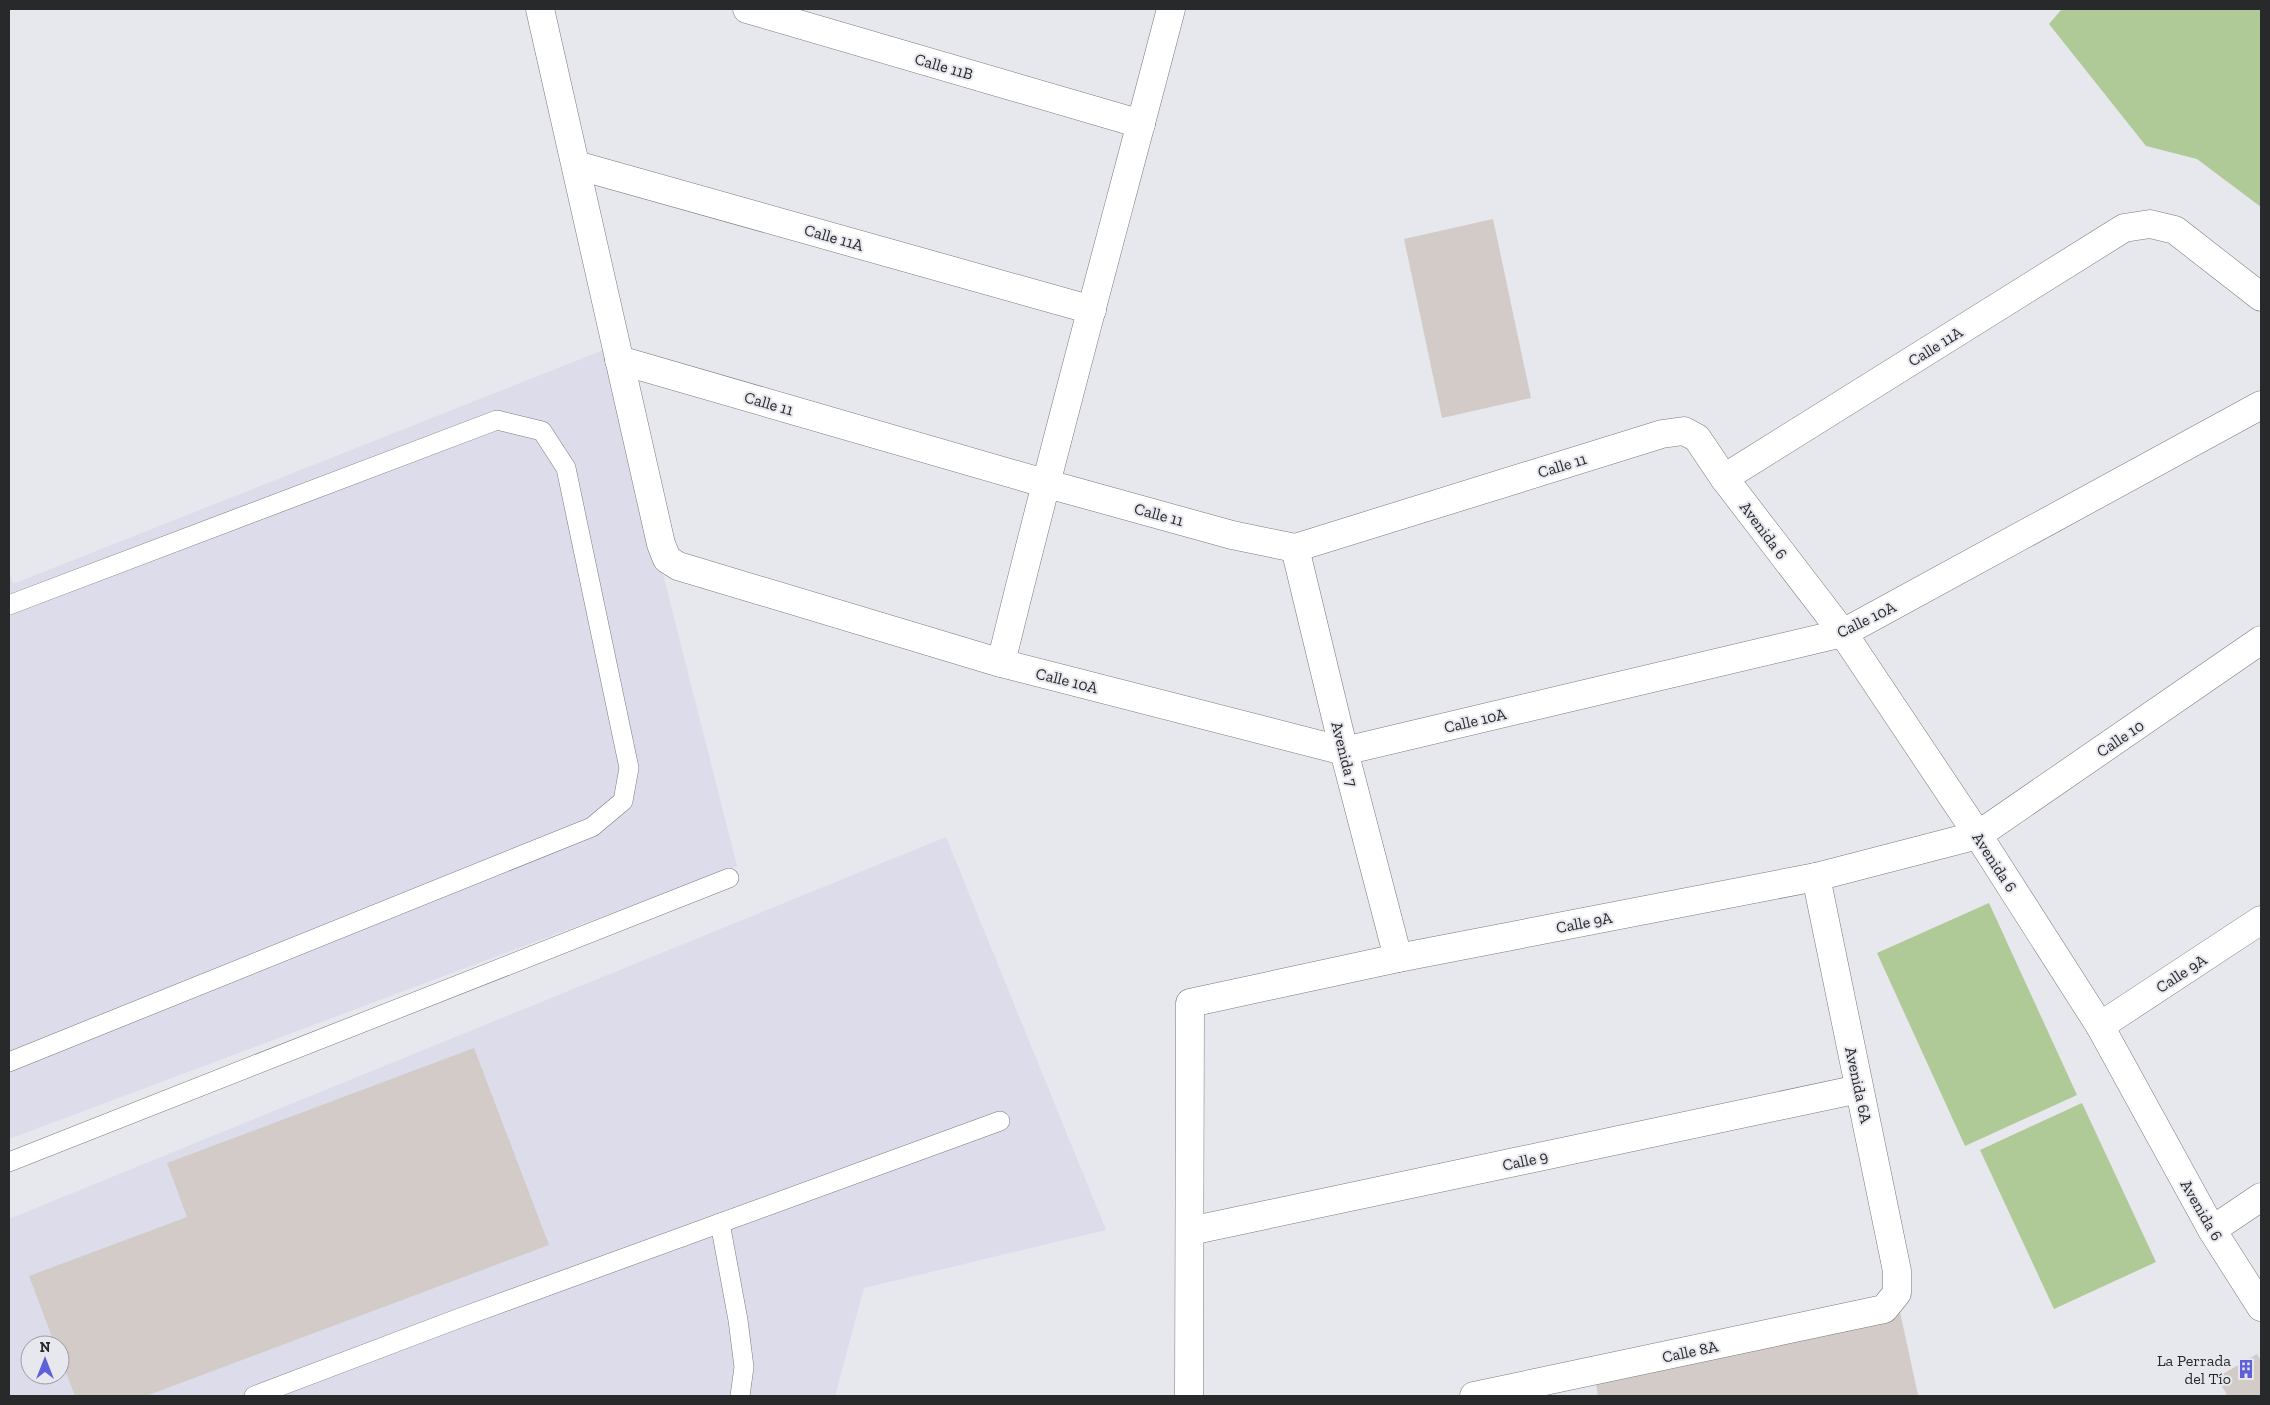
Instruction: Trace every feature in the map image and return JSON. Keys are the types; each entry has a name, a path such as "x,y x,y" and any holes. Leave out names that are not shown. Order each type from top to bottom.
{"street":[{"path":"540,9 619,360"},
{"name":"Calle 11B","path":"747,9 1141,124"},
{"path":"1001,663 1044,483 1092,310 1171,9"},
{"name":"Calle 11A","path":"576,165 1092,310"},
{"name":"Calle 11A","path":"1724,478 2124,228 2150,224 2175,230 2261,297"},
{"name":"Calle 11","path":"619,360 1044,483 1232,534 1295,548 1662,434 1684,432 1697,438"},
{"name":"Calle 10A","path":"619,360 661,544 667,559 678,566 1001,663 1344,752 1843,633 2261,405"},
{"name":"Avenida 6","path":"1697,438 1724,478 1843,633 1978,835 2100,1026 2212,1230 2261,1307"},
{"name":"Avenida 7","path":"1295,548 1344,752 1398,958"},
{"name":"Calle 10","path":"1978,835 2261,640"},
{"name":"Calle 9A","path":"1190,1231 1190,1003 1398,958 1816,877 1978,835"},
{"name":"Avenida 6A","path":"1816,877 1897,1271 1897,1293"},
{"name":"Calle 9A","path":"2100,1026 2261,920"},
{"name":"Calle 9","path":"1190,1231 1860,1089"},
{"path":"2212,1230 2261,1197"},
{"path":"1189,1396 1190,1231"},
{"name":"Calle 8A","path":"1474,1396 1572,1386 1884,1309 1897,1293"}],"lane":[{"path":"9,605 497,420 542,432 566,468 629,768 622,802 592,827 9,1062"},
{"path":"9,1162 729,878"},
{"path":"254,1396 1000,1121"},
{"path":"720,1223 738,1320 744,1367 740,1396"}],"shaded area":[{"path":"606,349 737,866 9,1139 9,572 13,584"},
{"path":"946,837 1106,1230 864,1288 835,1396 9,1396 9,1219"}],"green space":[{"path":"2062,9 2261,9 2261,207 2197,159 2146,146 2049,24"},
{"path":"1989,903 2077,1095 1965,1146 1877,953"},
{"path":"2082,1103 2156,1262 2054,1309 1980,1150"}],"building":[{"path":"1493,219 1531,398 1442,418 1404,239"},
{"path":"474,1048 549,1245 146,1396 75,1396 70,1383 70,1335 51,1335 29,1276 187,1217 167,1163"},
{"path":"1900,1312 1918,1395 1598,1396 1595,1378"},
{"name":"La Perrada del Tío","path":"2257,1354 2261,1361 2261,1396 2223,1396 2227,1394 2216,1378"}],"place":[{"name":"La Perrada del Tío","path":"2246,1369"}]}
